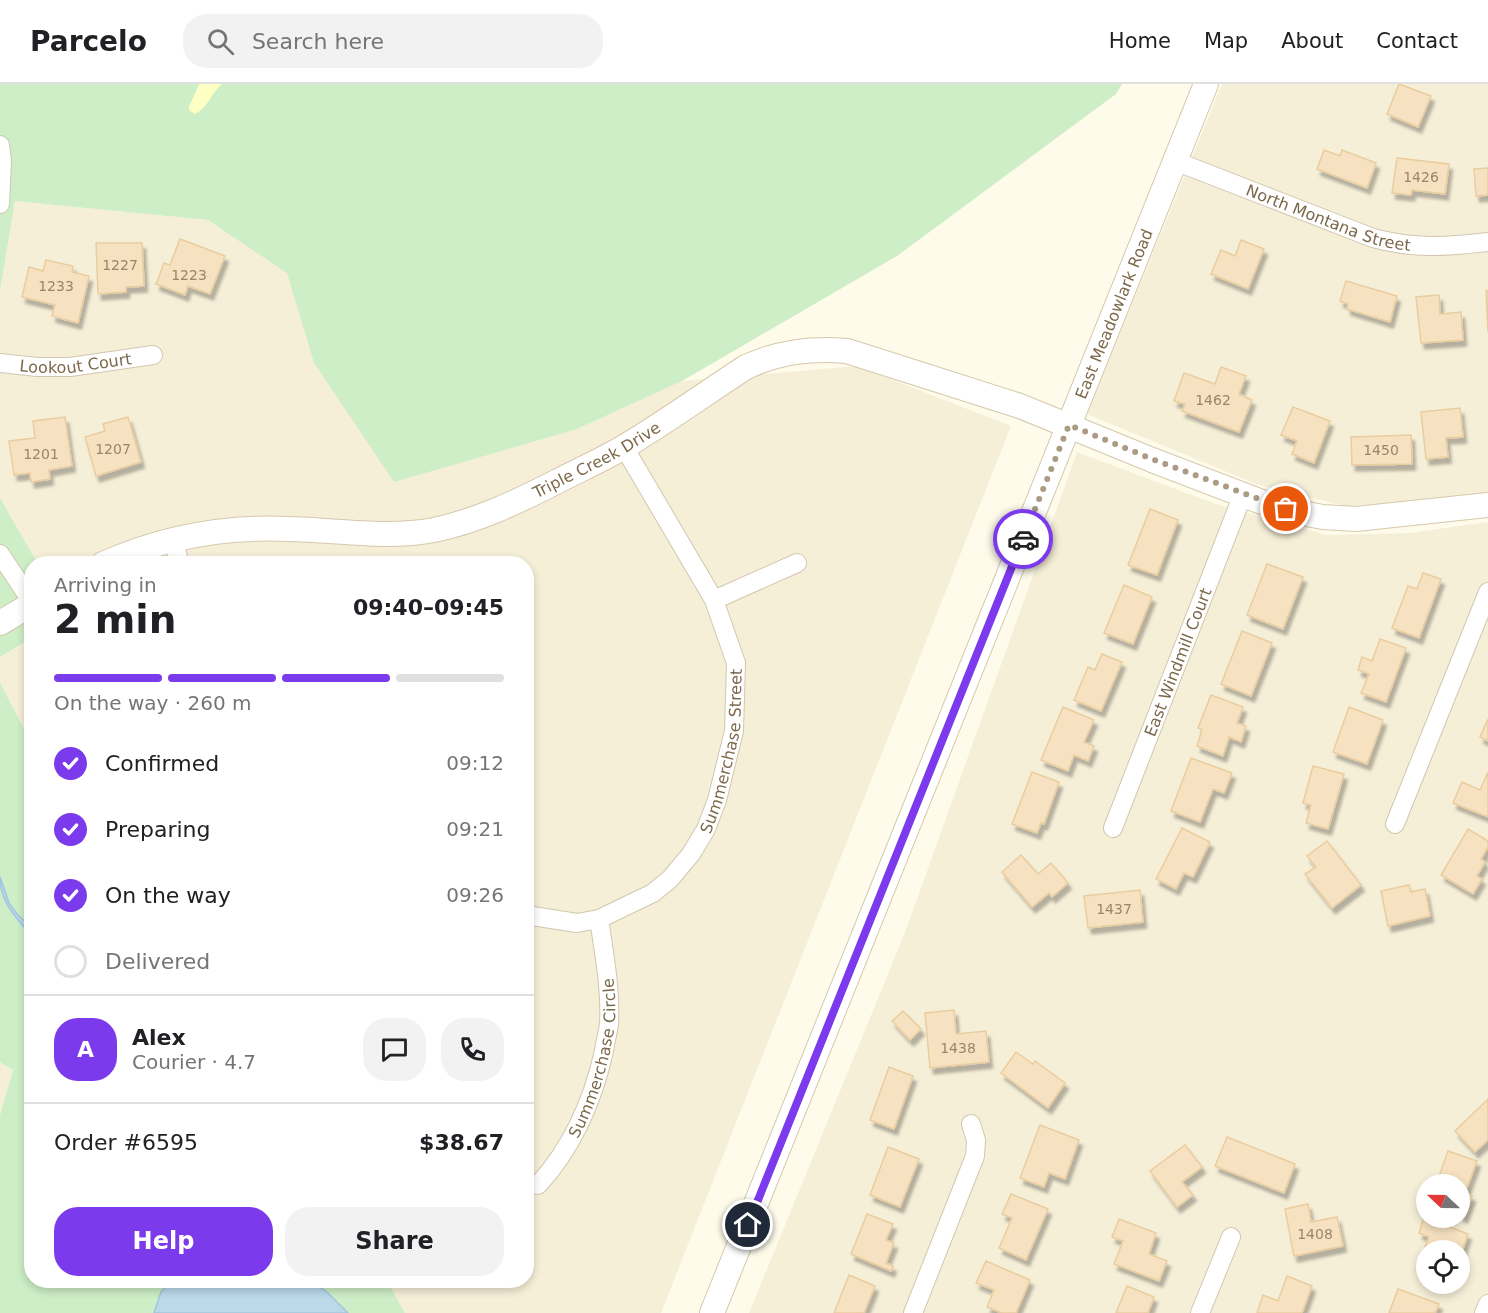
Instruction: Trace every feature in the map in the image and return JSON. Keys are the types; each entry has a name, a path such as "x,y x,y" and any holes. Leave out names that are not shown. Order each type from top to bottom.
{"street":[{"name":"East Meadowlark Road","path":"712,1313 1206,84"},
{"path":"0,145 2,161 0,204"},
{"name":"North Montana Street","path":"1175,160 1373,238 1419,247 1450,247 1488,242"},
{"name":"Triple Creek Drive","path":"122,556 173,539 234,530 286,528 396,534 433,530 475,519 528,496 624,447 746,367 767,357 791,351 822,349 847,351 1020,406 1243,494 1296,512 1323,517 1356,519 1488,505"},
{"name":"Lookout Court","path":"0,363 37,367 70,367 153,355"},
{"name":"Summerchase Street","path":"534,916 577,923 599,919 653,893 670,879 691,854 706,829 717,800 734,731 736,663 714,600 624,447"},
{"name":"East Windmill Court","path":"1113,828 1243,494"},
{"path":"173,539 178,556"},
{"path":"0,554 24,591"},
{"path":"714,600 797,563"},
{"path":"1395,824 1488,592"},
{"path":"0,623 24,608"},
{"name":"Summerchase Circle","path":"538,1185 555,1168 582,1119 598,1074 609,1026 606,966 599,919"},
{"path":"913,1313 975,1156 976,1140 971,1124"},
{"path":"1200,1313 1231,1237"},
{"path":"1484,1313 1488,1304"}],"shaded area":[{"path":"0,84 1122,84 1116,94 897,256 682,381 577,429 394,482 314,363 287,273 208,220 15,201 0,291"},
{"path":"1222,84 1488,84 1488,497 1413,504 1345,506 1256,484 1087,414"},
{"path":"15,201 208,220 287,272 314,363 577,429 682,381 857,366 1011,426 661,1313 405,1313 391,1288 534,1288 534,556 33,556 0,498 0,291"},
{"path":"1077,452 1216,504 1326,535 1410,533 1488,522 1488,1313 749,1313 906,930"},
{"path":"0,498 33,556 24,556 24,642 0,657"},
{"path":"24,642 24,729 0,683 0,657"},
{"path":"0,683 24,729 24,1288 391,1288 405,1313 0,1313 0,1115 13,1070 0,1062"},
{"path":"0,1062 13,1070 0,1115"}],"sand":[{"path":"199,84 222,84 203,108 195,114 189,110 189,107"}],"water":[{"path":"0,877 9,903 24,920 24,927 6,902"},
{"path":"165,1288 321,1288 348,1313 154,1313"}],"building":[{"path":"1399,84 1431,96 1418,127 1387,114"},
{"path":"1324,150 1340,156 1342,150 1376,163 1367,188 1317,169"},
{"path":"1397,158 1449,164 1445,194 1412,190 1411,195 1392,193"},
{"path":"1488,168 1488,195 1476,196 1474,169"},
{"path":"180,239 225,256 210,294 188,286 185,295 156,284 164,263 170,265"},
{"path":"1241,240 1264,249 1248,289 1211,274 1221,250 1235,256"},
{"path":"96,243 142,243 144,286 126,287 126,292 98,294"},
{"path":"46,260 73,266 72,272 89,276 78,323 52,316 55,305 22,297 29,267 43,271"},
{"path":"1346,281 1397,296 1390,322 1347,309 1348,304 1340,301"},
{"path":"1488,290 1488,332 1486,291"},
{"path":"1439,295 1440,314 1461,312 1463,340 1421,343 1416,297"},
{"path":"1221,367 1246,376 1239,394 1252,400 1239,432 1182,411 1185,404 1174,401 1184,373 1215,384"},
{"path":"1293,407 1330,421 1314,463 1292,454 1297,441 1281,435"},
{"path":"1460,408 1463,437 1446,438 1448,457 1426,459 1421,412"},
{"path":"65,417 72,466 49,470 50,479 31,482 30,473 14,475 9,441 35,438 33,421"},
{"path":"128,417 141,462 96,476 85,437 105,431 103,424"},
{"path":"1411,435 1412,464 1352,465 1351,437"},
{"path":"1150,509 1178,520 1157,575 1128,565"},
{"path":"1267,564 1303,577 1283,629 1247,615"},
{"path":"1423,573 1441,579 1419,638 1392,628 1408,586 1417,589"},
{"path":"1124,585 1152,597 1133,644 1104,633"},
{"path":"1242,631 1272,643 1251,696 1221,684"},
{"path":"1380,639 1406,648 1386,702 1361,693 1369,674 1358,670 1362,657 1372,661"},
{"path":"1102,654 1122,662 1101,711 1074,700 1088,667 1095,670"},
{"path":"1211,695 1243,707 1237,723 1246,726 1241,742 1229,737 1223,756 1197,746 1202,730 1198,728"},
{"path":"1063,707 1094,720 1084,742 1094,746 1088,761 1074,755 1068,771 1041,760"},
{"path":"1349,707 1383,720 1367,764 1333,752"},
{"path":"1488,719 1488,741 1480,737"},
{"path":"1191,758 1232,773 1224,793 1213,789 1200,822 1171,811"},
{"path":"1313,766 1344,774 1328,829 1306,823 1311,805 1303,803"},
{"path":"1032,772 1059,782 1044,824 1041,823 1037,833 1012,824"},
{"path":"1488,772 1488,817 1453,803 1462,782 1480,790"},
{"path":"1182,828 1210,842 1193,877 1184,873 1176,889 1156,879"},
{"path":"1468,829 1488,841 1488,847 1481,859 1485,862 1477,876 1482,879 1473,894 1441,875"},
{"path":"1327,841 1361,885 1332,908 1305,874 1316,867 1307,856"},
{"path":"1021,855 1038,874 1051,863 1068,883 1052,897 1049,893 1032,907 1002,872"},
{"path":"1409,885 1411,892 1425,889 1430,916 1388,926 1381,891"},
{"path":"1140,890 1143,922 1088,928 1084,896"},
{"path":"954,1010 956,1034 986,1031 989,1062 930,1068 925,1013"},
{"path":"903,1011 921,1029 910,1040 892,1021"},
{"path":"1016,1052 1033,1064 1035,1061 1065,1083 1048,1108 1001,1073"},
{"path":"889,1067 913,1076 894,1129 870,1120"},
{"path":"1488,1099 1488,1140 1475,1152 1455,1131"},
{"path":"1040,1125 1079,1140 1065,1179 1049,1173 1044,1187 1020,1178"},
{"path":"1227,1137 1295,1164 1284,1193 1215,1166"},
{"path":"1185,1145 1202,1167 1182,1182 1193,1195 1177,1207 1150,1171"},
{"path":"888,1147 919,1159 900,1207 870,1195"},
{"path":"1448,1151 1477,1161 1470,1180 1470,1174 1440,1174"},
{"path":"1011,1194 1048,1209 1026,1260 999,1248 1012,1218 1002,1214"},
{"path":"1308,1204 1311,1222 1337,1217 1343,1246 1294,1256 1285,1209"},
{"path":"867,1214 893,1224 886,1240 894,1243 886,1263 893,1266 891,1271 851,1254"},
{"path":"1119,1219 1156,1233 1149,1254 1167,1261 1159,1281 1114,1264 1123,1241 1112,1237"},
{"path":"1421,1228 1452,1228 1468,1234 1466,1240 1428,1240 1429,1237 1419,1233"},
{"path":"986,1261 1030,1280 1016,1313 1002,1313 987,1307 994,1290 976,1283"},
{"path":"849,1275 875,1286 864,1313 834,1313"},
{"path":"1287,1276 1312,1286 1302,1313 1257,1313 1263,1295 1278,1301"},
{"path":"1127,1286 1154,1297 1148,1313 1116,1313"},
{"path":"1398,1289 1439,1304 1435,1313 1389,1313"}],"way so far":[{"path":"1023,539 1069,425 1259,501 1286,509"}],"route":[{"path":"748,1225 1023,539"}]}
